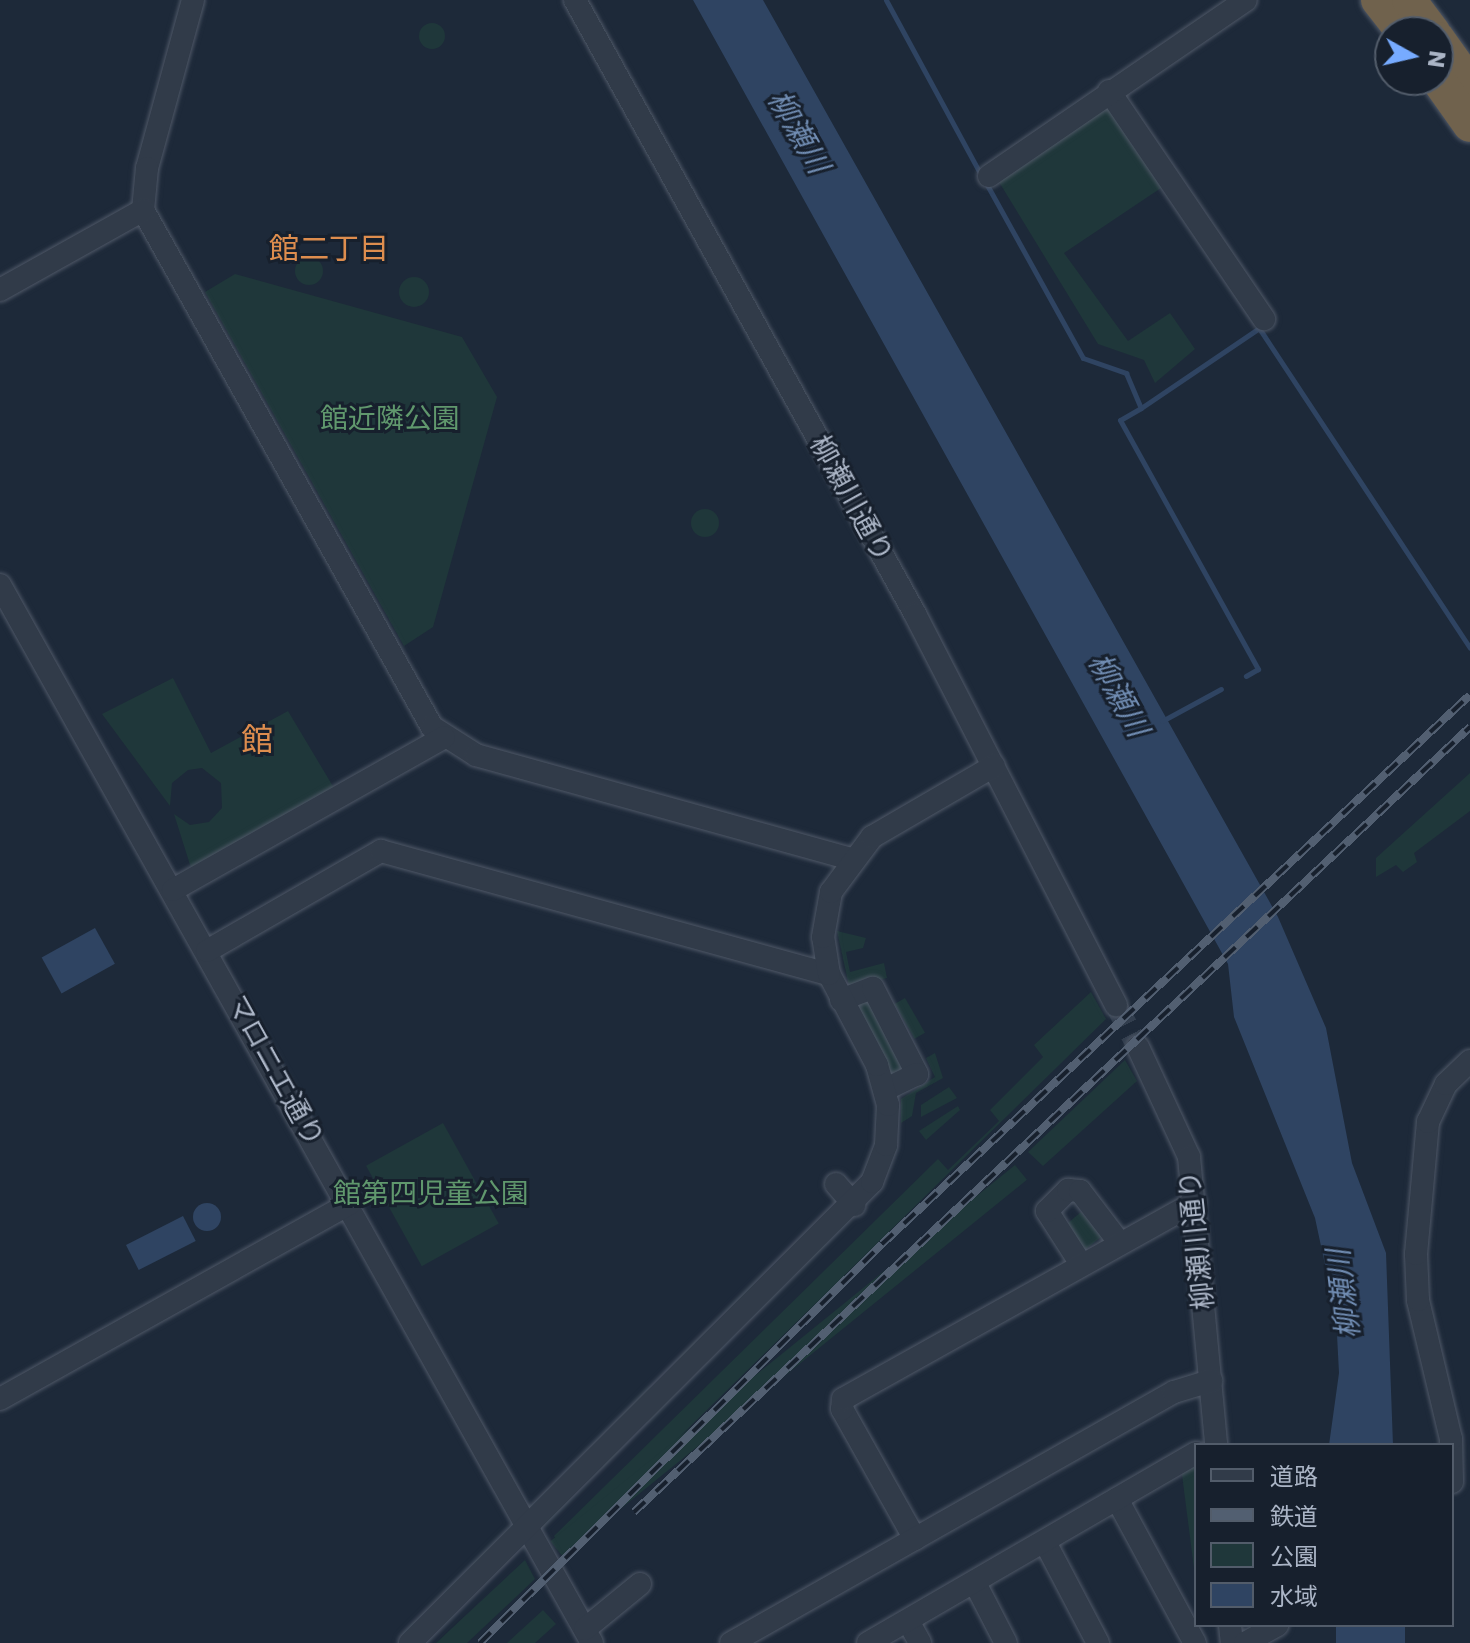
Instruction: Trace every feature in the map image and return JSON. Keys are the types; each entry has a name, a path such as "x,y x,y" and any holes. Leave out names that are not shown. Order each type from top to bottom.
{"highway":[{"path":"1378,0 1390,16"},
{"path":"1454,62 1470,84"},
{"path":"1449,96 1470,125"}],"street":[{"path":"193,0 147,168 143,210 428,721 444,737 476,755 850,859"},
{"name":"柳瀬川通り","path":"575,0 994,766 1116,1005"},
{"path":"989,176 1246,0"},
{"path":"1109,91 1264,319"},
{"path":"0,290 143,210"},
{"name":"マロニエ通り","path":"0,585 350,1203 588,1636"},
{"path":"173,890 444,737"},
{"path":"410,1643 854,1205 883,1157 886,1089 829,974 825,916 850,859 883,829 994,766"},
{"path":"207,951 381,851 829,974"},
{"path":"841,1000 873,988 917,1074 886,1089"},
{"name":"柳瀬川通り","path":"1138,1047 1181,1131 1195,1202 1216,1443"},
{"path":"1451,1443 1418,1300 1416,1254 1428,1122 1446,1084 1470,1061"},
{"path":"836,1184 854,1205"},
{"path":"1081,1264 1047,1211 1068,1190 1080,1191 1119,1242"},
{"path":"915,1539 843,1399 1195,1202"},
{"path":"0,1399 350,1203"},
{"path":"731,1643 1174,1392 1211,1381"},
{"path":"868,1643 976,1585 1194,1454"},
{"path":"1117,1499 1195,1643"},
{"path":"1046,1544 1098,1643"},
{"path":"588,1636 640,1584"},
{"path":"976,1585 1006,1643"},
{"path":"908,1621 920,1643"},
{"path":"1245,1643 1273,1627"}],"green space":[{"path":"432,23 441,27 445,36 441,45 432,49 423,45 419,36 423,27"},
{"path":"1109,103 1164,186 1064,253 1128,341 1170,313 1195,349 1155,383 1144,360 1098,344 999,182"},
{"path":"309,257 319,261 323,271 319,281 309,285 299,281 295,271 299,261"},
{"name":"館近隣公園","path":"235,274 462,337 497,397 433,627 404,646 205,292"},
{"path":"414,277 425,281 429,292 425,303 414,307 403,303 399,292 403,281"},
{"path":"705,509 715,513 719,523 715,533 705,537 695,533 691,523 695,513"},
{"path":"173,678 211,753 288,711 334,788 191,868 174,814 190,825 209,822 222,808 221,783 202,768 188,770 172,783 170,806 102,714"},
{"path":"1470,773 1470,811 1414,853 1417,862 1403,872 1396,865 1376,877 1376,858"},
{"path":"837,931 866,938 863,948 846,952 850,972 884,963 887,978 849,986"},
{"path":"1091,992 1106,1019 563,1551 554,1536 938,1159 948,1170 999,1121 990,1110 1043,1057 1034,1045"},
{"path":"866,997 907,1074 894,1080 854,1004"},
{"path":"905,998 925,1033 915,1039 895,1004"},
{"path":"935,1053 943,1078 916,1093 912,1116 901,1123 901,1099 935,1077 926,1058"},
{"path":"1125,1060 1137,1081 1043,1166 1028,1152"},
{"path":"949,1087 957,1098 921,1117 921,1105"},
{"path":"958,1106 960,1110 926,1140 919,1131"},
{"name":"館第四児童公園","path":"443,1123 499,1224 422,1266 366,1166"},
{"path":"1015,1165 1027,1180 562,1556 550,1541"},
{"path":"1081,1212 1102,1236 1084,1251 1068,1223"},
{"path":"1194,1463 1194,1568 1181,1467"},
{"path":"525,1560 535,1579 467,1643 436,1643"},
{"path":"543,1610 556,1624 535,1643 507,1643"}],"water":[{"name":"柳瀬川","path":"693,0 763,0 1278,917 1326,1028 1352,1163 1386,1253 1393,1443 1329,1443 1339,1373 1336,1316 1315,1218 1234,1017 1228,964"},
{"path":"95,928 115,964 62,993 42,958"},
{"path":"207,1203 217,1207 221,1217 217,1227 207,1231 197,1227 193,1217 197,1207"},
{"path":"183,1216 196,1241 139,1270 126,1245"},
{"path":"1336,1627 1405,1627 1405,1643 1336,1643"}],"waterway":[{"path":"886,0 981,175"},
{"path":"986,183 1083,358 1126,373 1141,408 1259,328 1470,648"},
{"path":"1141,408 1120,420 1258,669 1246,676"},
{"name":"柳瀬川","path":"1162,721 1221,689"}],"tunnel":[{"path":"1116,1005 1138,1047"}],"railway":[{"path":"480,1643 882,1244 1470,695"},
{"path":"634,1512 1470,727"}],"district":[{"name":"館二丁目","path":"329,249"},
{"name":"館","path":"257,740"}]}
